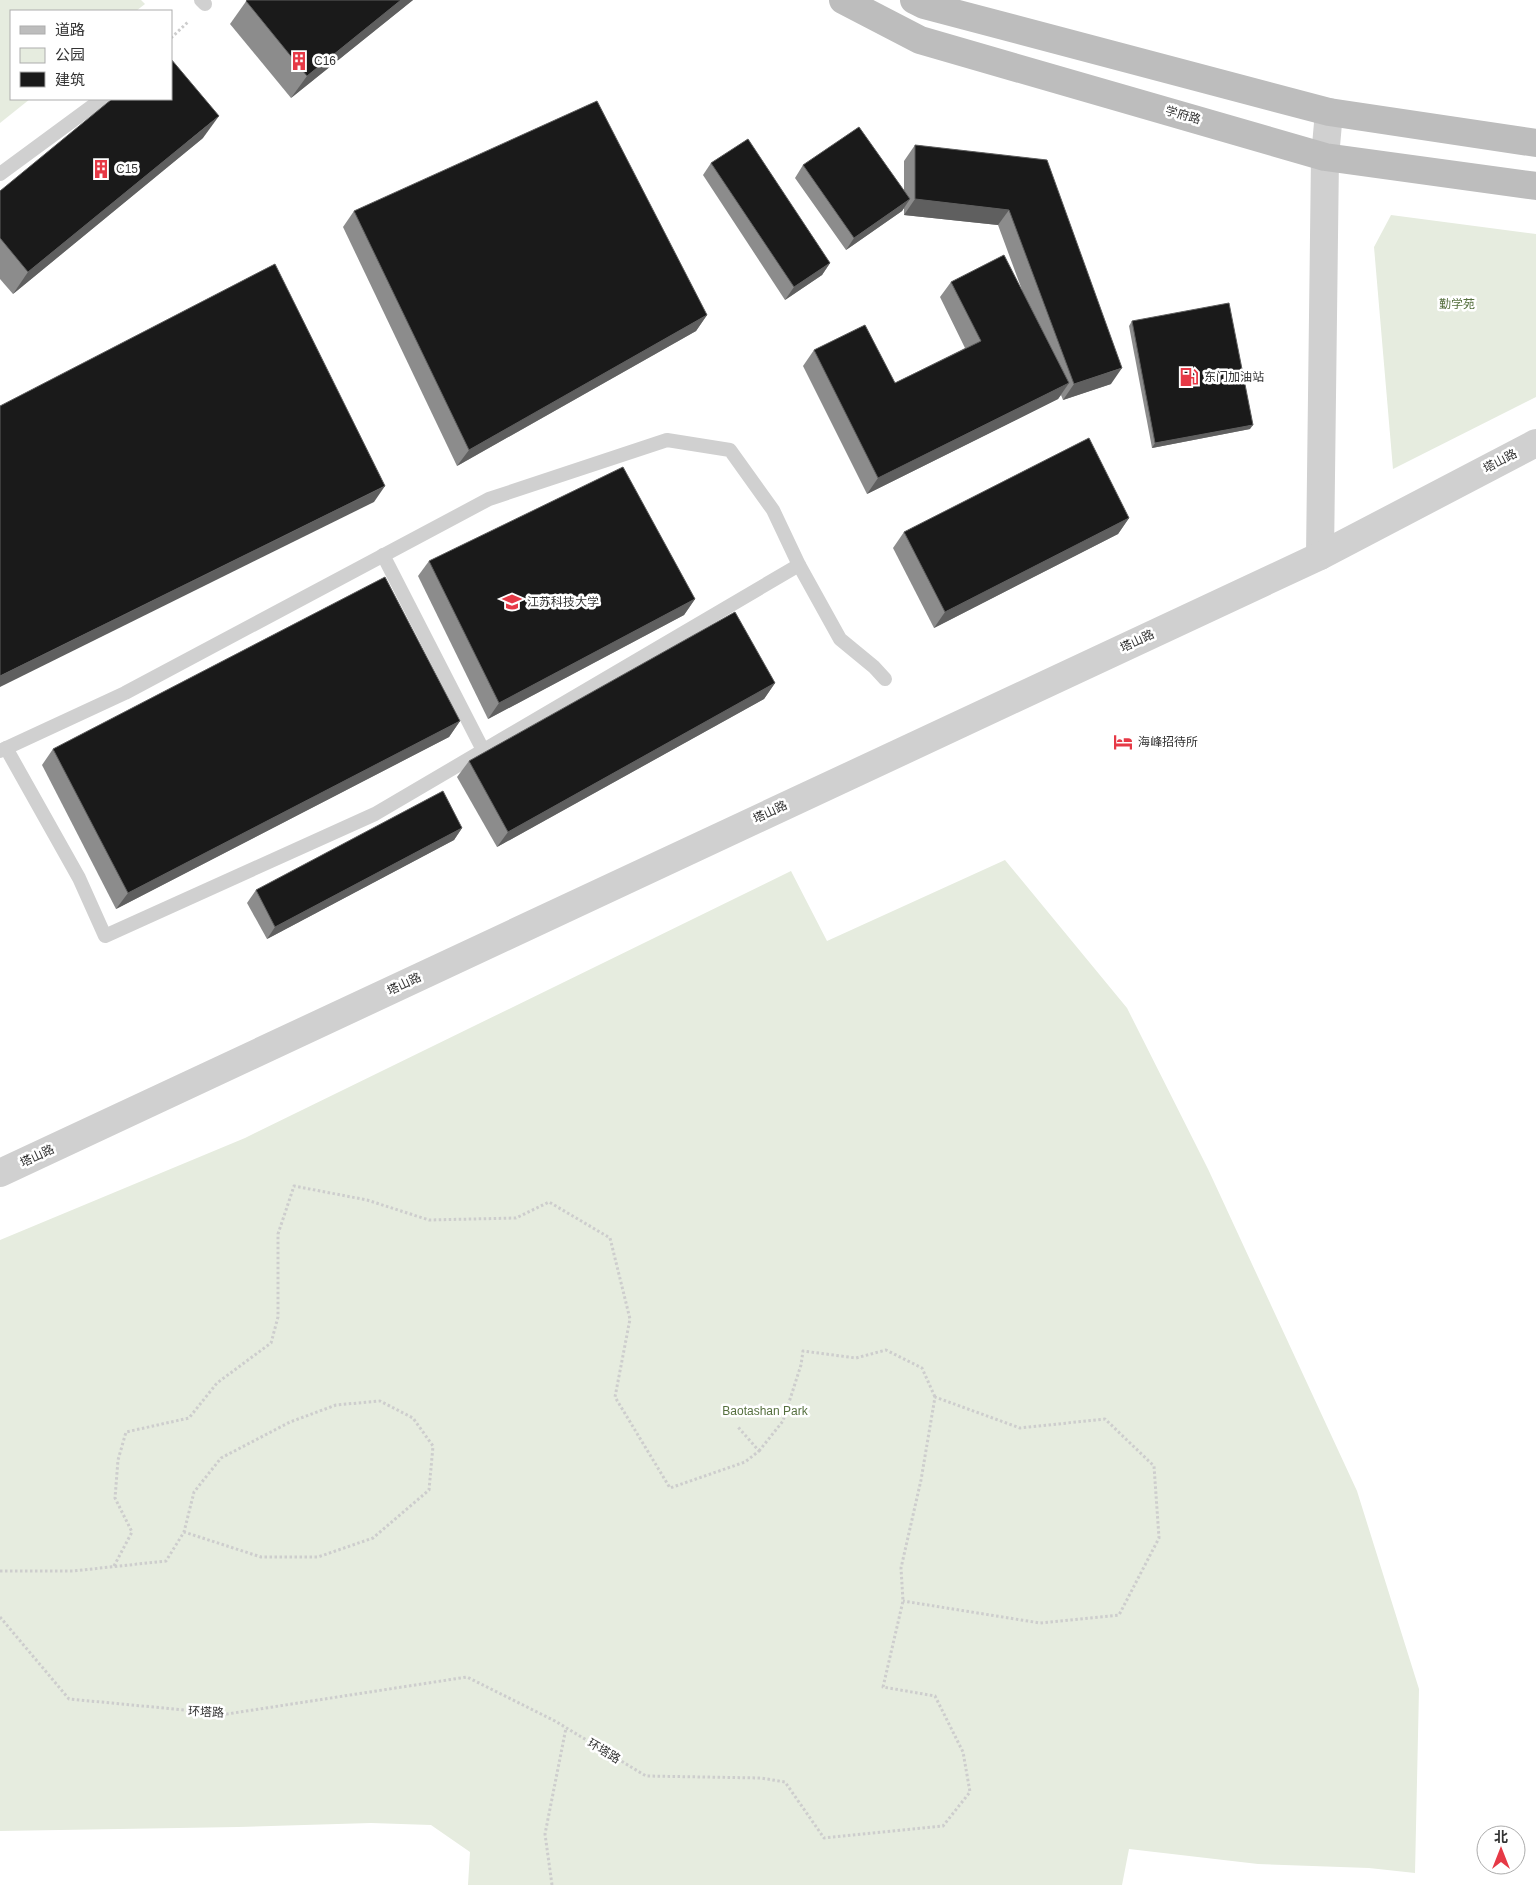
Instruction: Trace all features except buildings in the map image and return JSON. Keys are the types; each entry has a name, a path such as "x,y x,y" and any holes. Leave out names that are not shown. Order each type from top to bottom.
{"main road":[{"name":"学府路","path":"842,0 920,40 1325,157 1536,186"},
{"path":"914,0 924,5 1329,112 1536,143"}],"street":[{"path":"1320,556 1325,157 1329,112"},
{"name":"塔山路","path":"0,1173 1320,556 1536,443"}],"lane":[{"path":"0,174 101,100"},
{"path":"799,564 375,814 105,936 79,878 3,749 125,693 489,499 667,440 730,450 773,510 799,564 840,639 886,679"},
{"path":"383,555 483,750"}],"path":[{"path":"114,1566 132,1532 116,1498 118,1460 126,1432 189,1418 217,1383 271,1343 278,1317 278,1234 294,1186 367,1200 429,1220 516,1218 549,1202 610,1238 630,1319 615,1398 670,1488 745,1462 759,1452 783,1420 801,1365 803,1351 856,1358 886,1350 922,1368 935,1398 921,1480 901,1568 903,1600 1040,1623 1119,1615 1160,1538 1154,1466 1105,1419 1020,1428 935,1398"},
{"path":"0,1571 73,1571 166,1561 184,1532 194,1492 221,1458 290,1422 336,1405 380,1401 413,1418 433,1446 429,1490 373,1538 318,1557 261,1557 184,1532"},
{"path":"738,1427 759,1452"},
{"name":"环塔路","path":"0,1617 69,1700 227,1714 468,1677 566,1728 646,1776 761,1778 786,1782 824,1838 943,1826 970,1792 963,1752 935,1696 883,1687 903,1600"},
{"path":"552,1885 545,1834 566,1728"}],"green space":[{"path":"0,0 141,0 145,4 137,10 10,10 10,100 29,100 0,123"},
{"name":"勤学苑","path":"1391,215 1536,234 1536,397 1393,469 1374,247"},
{"name":"Baotashan Park","path":"1005,860 1127,1008 1208,1169 1357,1491 1419,1689 1415,1873 1369,1868 1258,1864 1129,1849 1122,1885 468,1885 470,1852 431,1825 371,1823 0,1831 0,1240 245,1138 791,871 827,941"}],"place":[{"name":"C16","path":"299,61"},
{"name":"C15","path":"101,169"},
{"name":"东门加油站","path":"1189,377"},
{"name":"江苏科技大学","path":"512,602"},
{"name":"海峰招待所","path":"1123,742"}]}
